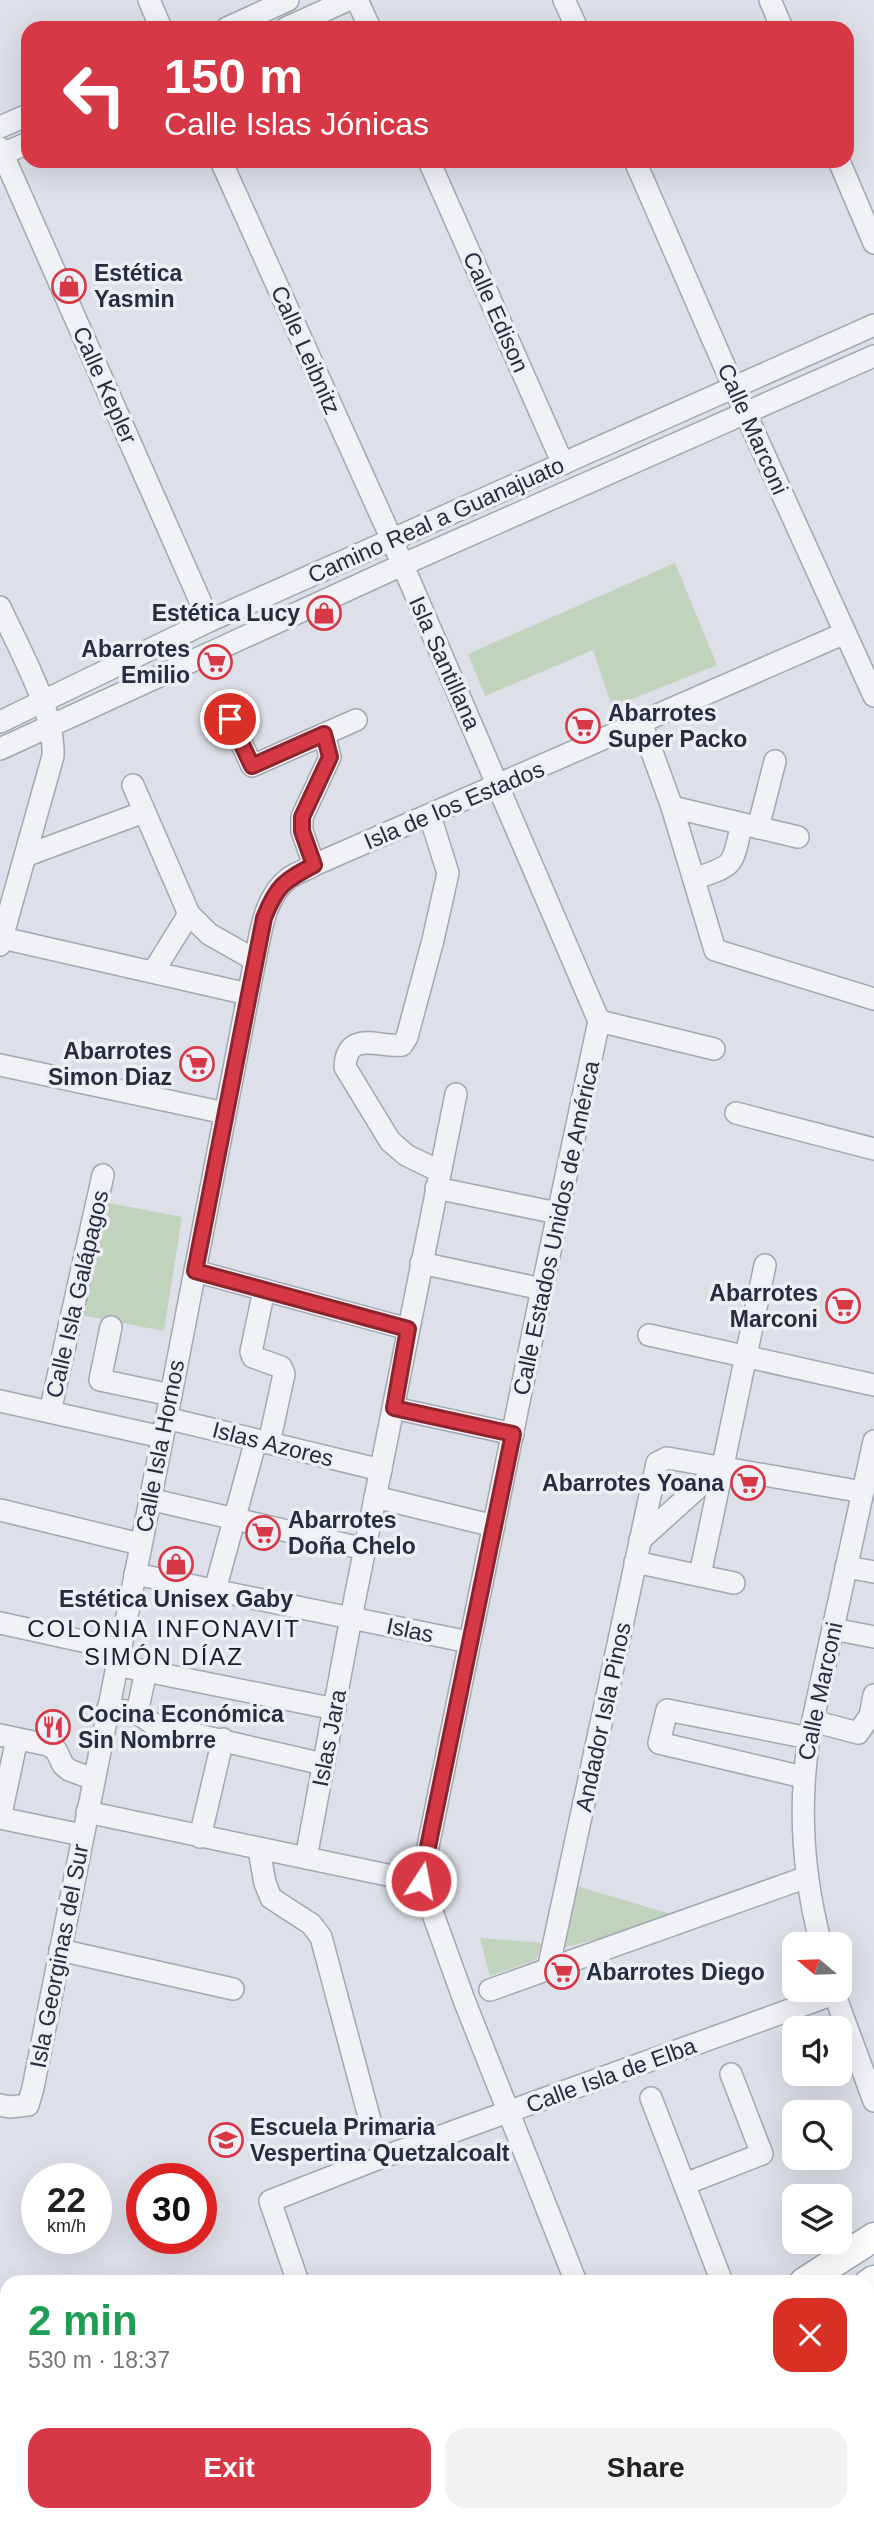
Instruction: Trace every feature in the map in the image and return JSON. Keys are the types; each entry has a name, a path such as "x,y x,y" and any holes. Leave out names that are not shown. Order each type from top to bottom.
{"main road":[{"path":"815,2275 874,2237"}],"street":[{"path":"149,0 158,21"},
{"path":"242,21 288,0"},
{"path":"302,21 348,0"},
{"path":"357,0 367,21"},
{"path":"564,0 574,21"},
{"path":"770,0 779,21"},
{"path":"0,127 21,118"},
{"path":"1,152 21,145"},
{"name":"Calle Kepler","path":"1,152 209,621"},
{"name":"Calle Leibnitz","path":"224,168 392,540"},
{"name":"Calle Edison","path":"432,168 563,464"},
{"name":"Calle Marconi","path":"638,168 734,388 874,696"},
{"path":"842,168 874,243"},
{"name":"Camino Real a Guanajuato","path":"0,722 209,621 874,325"},
{"name":"Camino Real a Guanajuato","path":"0,749 402,565 874,356"},
{"name":"Isla Santillana","path":"392,540 499,786"},
{"path":"0,607 43,703 54,741 53,756 1,941 91,957 248,994"},
{"name":"Isla de los Estados","path":"225,1113 264,918 273,894 289,878 845,633"},
{"path":"230,719 252,766 356,720"},
{"path":"641,722 672,807 715,950 874,999"},
{"path":"314,865 302,831 302,817 330,757 324,734"},
{"path":"694,879 727,868 733,860 750,826 775,761"},
{"path":"133,785 188,914 209,934 255,960"},
{"path":"499,786 599,1021 714,1049"},
{"path":"672,807 798,837"},
{"path":"25,856 144,812"},
{"path":"430,816 448,873 407,1037 402,1045 392,1047 361,1041 356,1043 346,1056 345,1067 390,1141 438,1180 558,1213"},
{"path":"153,972 188,914"},
{"name":"Calle Estados Unidos de América","path":"573,2275 421,1881 599,1021"},
{"path":"0,1065 225,1113"},
{"name":"Islas Jara","path":"306,1858 456,1094"},
{"name":"Calle Isla Hornos","path":"93,1779 225,1113"},
{"path":"736,1113 874,1149"},
{"name":"Calle Isla Galápagos","path":"50,1412 103,1175"},
{"path":"421,1263 542,1289"},
{"path":"700,1575 765,1265"},
{"path":"195,1271 408,1329"},
{"path":"215,1590 235,1518 284,1374 281,1367 253,1357 251,1352 264,1290"},
{"path":"111,1327 100,1380 171,1395"},
{"path":"649,1335 874,1385"},
{"name":"Islas Azores","path":"0,1401 50,1412 164,1428 199,1426 381,1470"},
{"path":"394,1408 513,1434"},
{"name":"Calle Marconi","path":"818,1932 807,1877 802,1826 803,1777 811,1729 874,1445"},
{"name":"Andador Isla Pinos","path":"548,1970 657,1463 667,1458 722,1466"},
{"path":"722,1466 863,1492"},
{"path":"640,1540 722,1466"},
{"path":"375,1497 494,1526"},
{"path":"149,1499 365,1549"},
{"path":"0,1510 141,1544"},
{"path":"635,1562 734,1583"},
{"path":"846,1567 874,1572"},
{"path":"135,1574 351,1618"},
{"name":"Islas","path":"351,1618 469,1642"},
{"path":"0,1623 118,1657 146,1671 335,1709"},
{"path":"833,1629 874,1637"},
{"path":"138,1713 146,1671"},
{"path":"803,1777 659,1743 667,1710 858,1733 870,1716 874,1695"},
{"path":"108,1708 138,1713 155,1726 223,1739 323,1764"},
{"path":"82,1835 0,1818 9,1737 48,1745 56,1750 63,1765 69,1770 93,1779"},
{"path":"200,1837 223,1739"},
{"name":"Isla Georginas del Sur","path":"0,2105 28,2105 93,1779"},
{"path":"87,1812 392,1876"},
{"path":"259,1850 265,1883 271,1898 311,1924 321,1937 371,2124"},
{"path":"490,1990 807,1877"},
{"path":"60,1950 233,1989"},
{"name":"Calle Isla de Elba","path":"296,2275 270,2201 807,2002"},
{"path":"838,2002 874,2101"},
{"path":"685,2184 762,2154 731,2074"},
{"path":"651,2098 719,2275"}],"green space":[{"path":"675,563 717,665 612,707 593,650 485,696 468,654"},
{"path":"104,1202 182,1217 164,1331 81,1315"},
{"path":"573,1885 681,1917 559,1949"},
{"path":"480,1938 542,1943 536,1960 490,1976"}],"place":[{"name":"Estética Yasmin","path":"69,286"},
{"name":"Estética Lucy","path":"324,613"},
{"name":"Abarrotes Emilio","path":"215,662"},
{"name":"Abarrotes Super Packo","path":"583,726"},
{"name":"Abarrotes Simon Diaz","path":"197,1064"},
{"name":"Abarrotes Marconi","path":"843,1306"},
{"name":"Abarrotes Yoana","path":"748,1483"},
{"name":"Abarrotes Doña Chelo","path":"263,1533"},
{"name":"Estética Unisex Gaby","path":"176,1564"},
{"name":"Cocina Económica Sin Nombrre","path":"53,1727"},
{"name":"Abarrotes Diego","path":"562,1972"},
{"name":"Escuela Primaria Vespertina Quetzalcoalt","path":"226,2140"}],"district":[{"name":"COLONIA INFONAVIT SIMÓN DÍAZ","path":"164,1643"}],"route":[{"path":"230,719 252,766 324,734 330,757 302,817 302,831 314,865 289,878 273,894 264,918 195,1271 408,1329 394,1408 513,1434 421,1881"}]}
